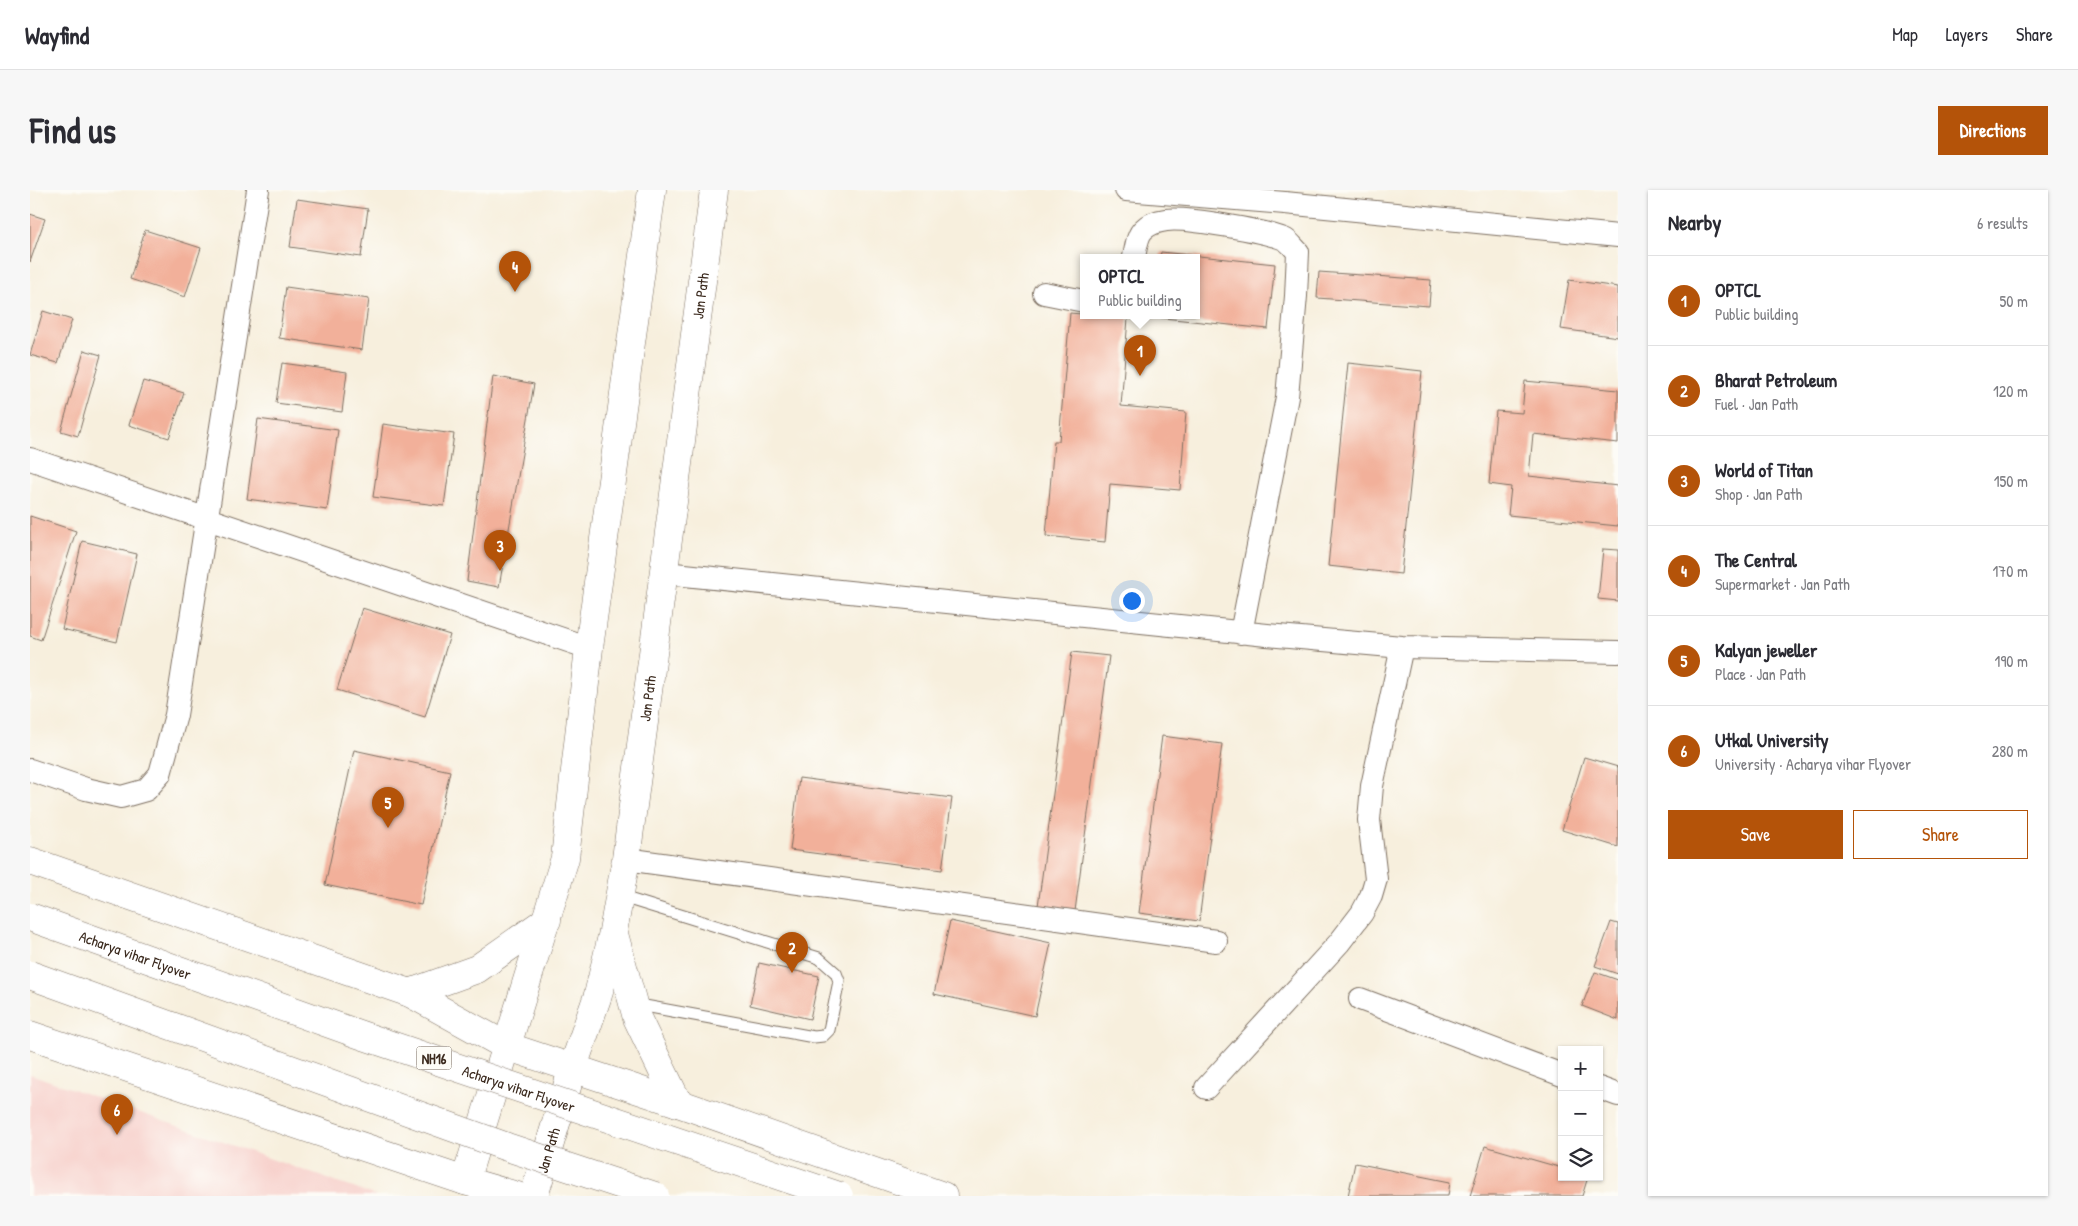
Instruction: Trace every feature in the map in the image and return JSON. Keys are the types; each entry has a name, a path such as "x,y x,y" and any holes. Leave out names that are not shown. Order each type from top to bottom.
{"main road":[{"path":"465,1181 565,858 589,648 652,190"},
{"name":"Jan Path","path":"534,1196 573,1067 598,995 620,896 714,190"},
{"path":"30,861 410,993 506,1046 573,1067 944,1196"},
{"name":"Acharya vihar Flyover","path":"30,917 361,1034 839,1196"},
{"path":"410,993 478,969 547,920"},
{"path":"613,932 637,1018 678,1103"},
{"path":"30,975 507,1146 655,1196"},
{"path":"30,1035 465,1181 517,1196"}],"street":[{"path":"30,770 86,789 121,797 146,790 160,774 176,715 258,190"},
{"path":"1126,190 1286,197 1618,236"},
{"path":"1135,254 1142,230 1151,224 1167,220 1197,222 1270,234 1286,240 1298,252 1296,306 1287,397 1241,633"},
{"path":"1044,293 1080,300"},
{"path":"30,459 589,648"},
{"path":"664,574 1241,633 1402,647 1618,652"},
{"path":"1206,1088 1339,943 1362,914 1371,896 1376,879 1369,820 1372,786 1402,647"},
{"path":"626,859 1216,942"},
{"path":"1360,999 1558,1073"},
{"path":"1603,1089 1618,1095"}],"lane":[{"path":"620,896 819,958 836,973 839,981 829,1030 823,1036 814,1037 633,1003"}],"shaded area":[{"path":"30,1074 376,1196 30,1196"}],"building":[{"path":"297,199 368,209 361,257 290,247"},
{"path":"30,214 45,219 30,262"},
{"path":"145,230 201,248 185,297 130,279"},
{"path":"1161,252 1180,254 1161,254"},
{"path":"1200,256 1275,264 1268,329 1173,319 1200,319"},
{"path":"1319,272 1431,280 1429,306 1317,298"},
{"path":"1569,280 1618,287 1618,337 1561,329"},
{"path":"286,287 369,299 362,350 279,338"},
{"path":"43,311 72,320 58,363 30,355"},
{"path":"1070,313 1080,314 1080,319 1128,319 1121,406 1186,412 1180,490 1110,484 1105,542 1046,536 1054,441 1059,441"},
{"path":"84,350 101,355 78,436 61,431"},
{"path":"282,363 347,372 342,412 276,403"},
{"path":"1348,363 1422,371 1401,574 1328,566"},
{"path":"493,376 534,384 499,587 467,581"},
{"path":"143,381 184,393 169,438 129,425"},
{"path":"1525,381 1618,390 1618,443 1533,434 1529,476 1618,486 1618,526 1508,515 1511,487 1489,484 1496,411 1522,413"},
{"path":"258,419 338,430 327,510 247,499"},
{"path":"383,424 454,434 444,506 373,497"},
{"path":"30,516 76,531 41,640 30,636"},
{"path":"82,541 137,554 117,642 62,629"},
{"path":"1603,549 1618,550 1618,601 1598,599"},
{"path":"362,608 450,635 425,717 337,690"},
{"path":"1072,652 1109,656 1075,911 1038,906"},
{"path":"1162,736 1222,744 1199,921 1139,913"},
{"path":"354,750 450,771 421,905 325,885"},
{"path":"1584,757 1618,767 1618,847 1562,830"},
{"path":"799,778 952,798 942,870 790,850"},
{"path":"950,921 1051,943 1035,1016 934,994"},
{"path":"1611,922 1618,924 1618,974 1595,966"},
{"path":"759,963 819,976 810,1019 750,1005"},
{"path":"1595,972 1618,980 1618,1020 1582,1006"},
{"path":"1485,1146 1558,1167 1558,1181 1587,1181 1582,1196 1470,1196"},
{"path":"1355,1163 1450,1182 1448,1196 1348,1196"}],"place":[{"name":"The Central","path":"515,292"},
{"name":"OPTCL","path":"1140,376"},
{"name":"World of Titan","path":"500,571"},
{"name":"Kalyan jeweller","path":"388,828"},
{"name":"Bharat Petroleum","path":"792,973"},
{"name":"Utkal University","path":"117,1135"}]}
